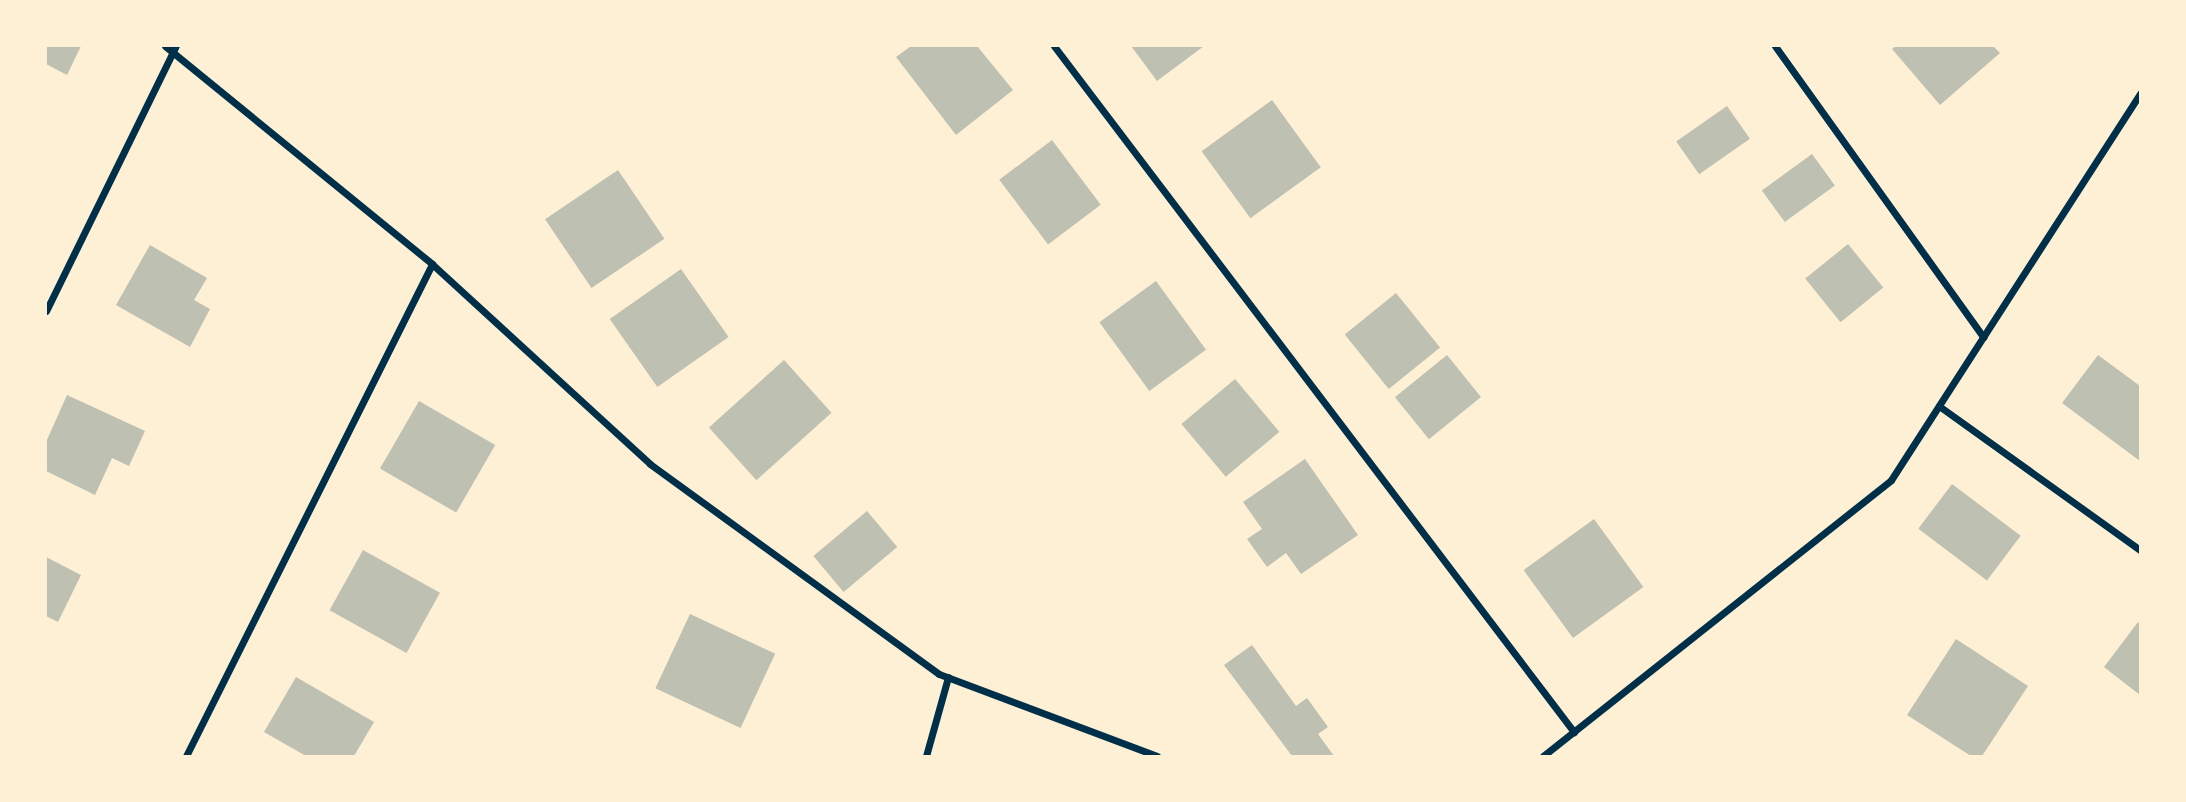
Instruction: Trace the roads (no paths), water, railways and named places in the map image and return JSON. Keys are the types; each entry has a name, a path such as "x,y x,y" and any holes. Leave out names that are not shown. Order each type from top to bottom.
{"street":[{"path":"165,46 174,48 432,264 650,464 948,677 1157,757"},
{"path":"1054,46 1574,732"},
{"path":"1775,46 1983,337"},
{"path":"46,311 174,48"},
{"path":"1542,757 1891,480 2140,93"},
{"path":"186,757 432,264"},
{"path":"1939,406 2140,550"},
{"path":"926,757 948,677"}]}
